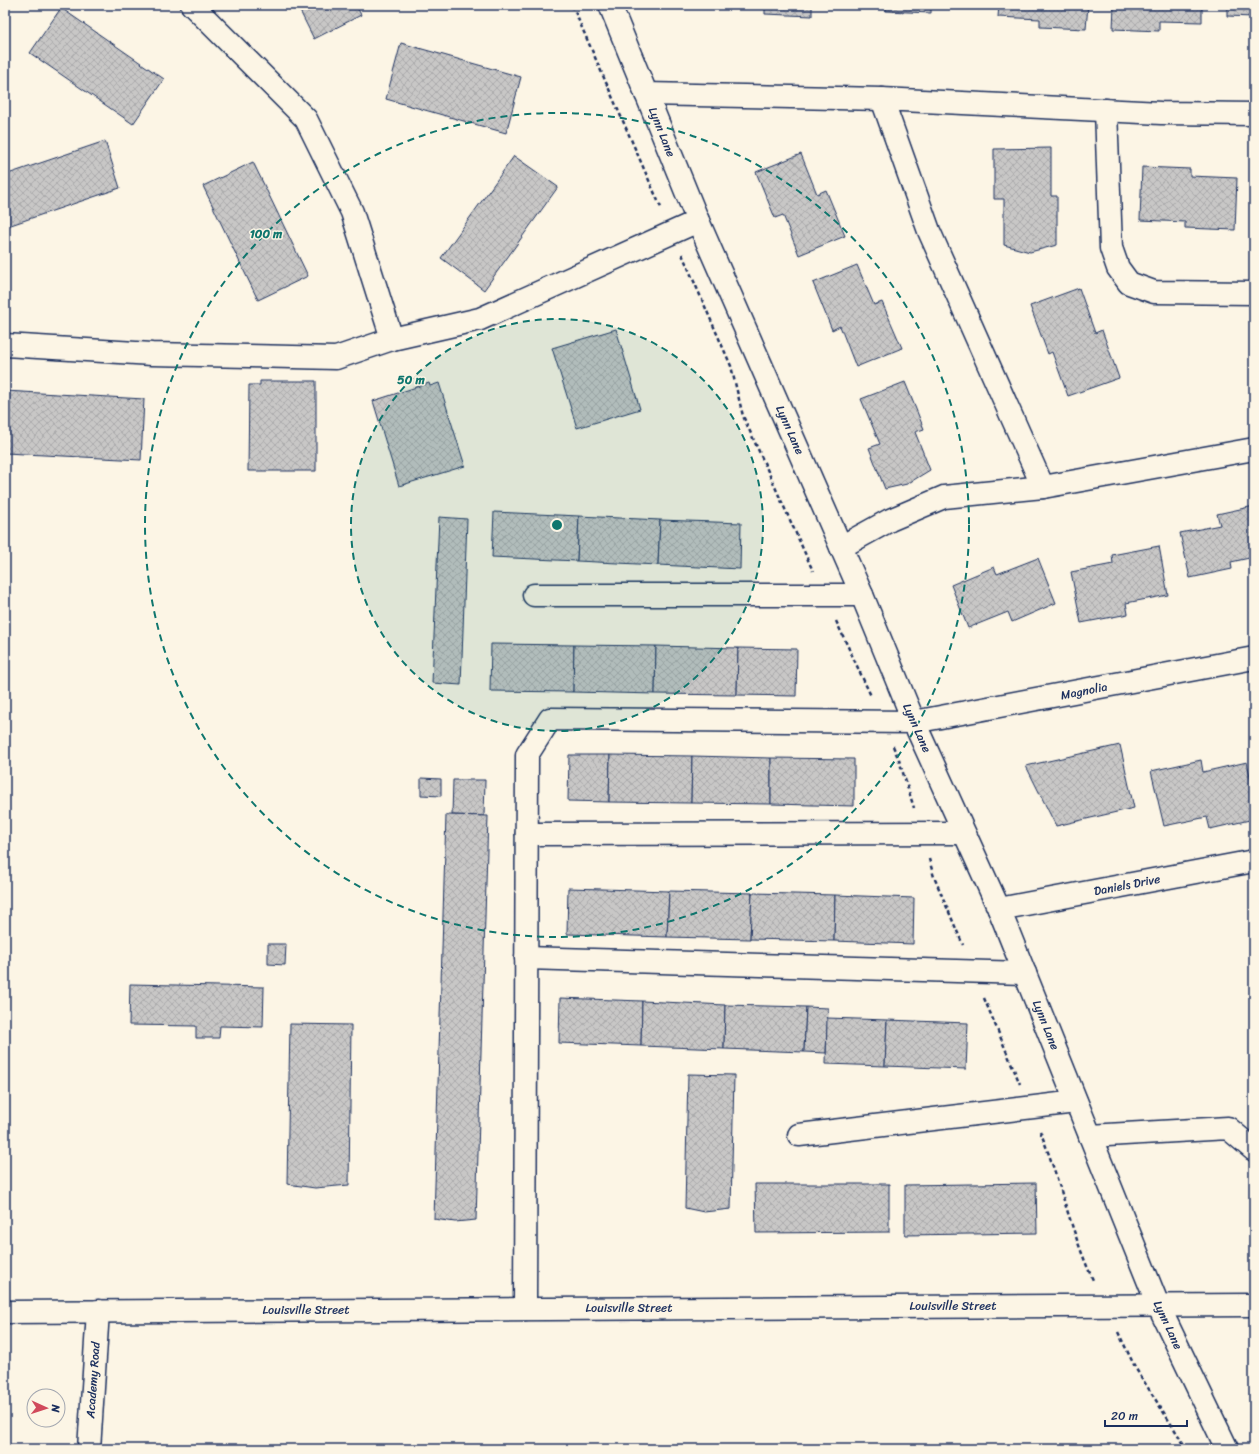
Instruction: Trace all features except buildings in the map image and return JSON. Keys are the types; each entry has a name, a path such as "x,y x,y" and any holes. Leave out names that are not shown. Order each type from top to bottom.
{"street":[{"path":"192,5 306,119 352,212 392,339"},
{"name":"Lynn Lane","path":"610,5 698,221 862,595 914,722 999,909 1158,1305 1227,1449"},
{"path":"646,94 882,99 1161,113 1254,114"},
{"path":"882,99 929,231 1043,487"},
{"path":"1106,110 1111,248 1118,268 1129,283 1154,292 1254,293"},
{"path":"5,345 152,354 336,358 392,339 480,319 698,221"},
{"path":"841,547 890,520 944,497 1043,487 1254,449"},
{"path":"534,595 862,595"},
{"name":"Magnolia","path":"527,834 527,755 550,720 914,722 1254,658"},
{"path":"525,1309 527,834 964,833"},
{"name":"Daniels Drive","path":"999,909 1254,861"},
{"path":"526,958 1025,973"},
{"path":"799,1135 1076,1102"},
{"path":"1090,1136 1228,1128 1254,1150"},
{"name":"Louisville Street","path":"5,1312 1254,1305"},
{"name":"Academy Road","path":"89,1449 98,1311"}]}
